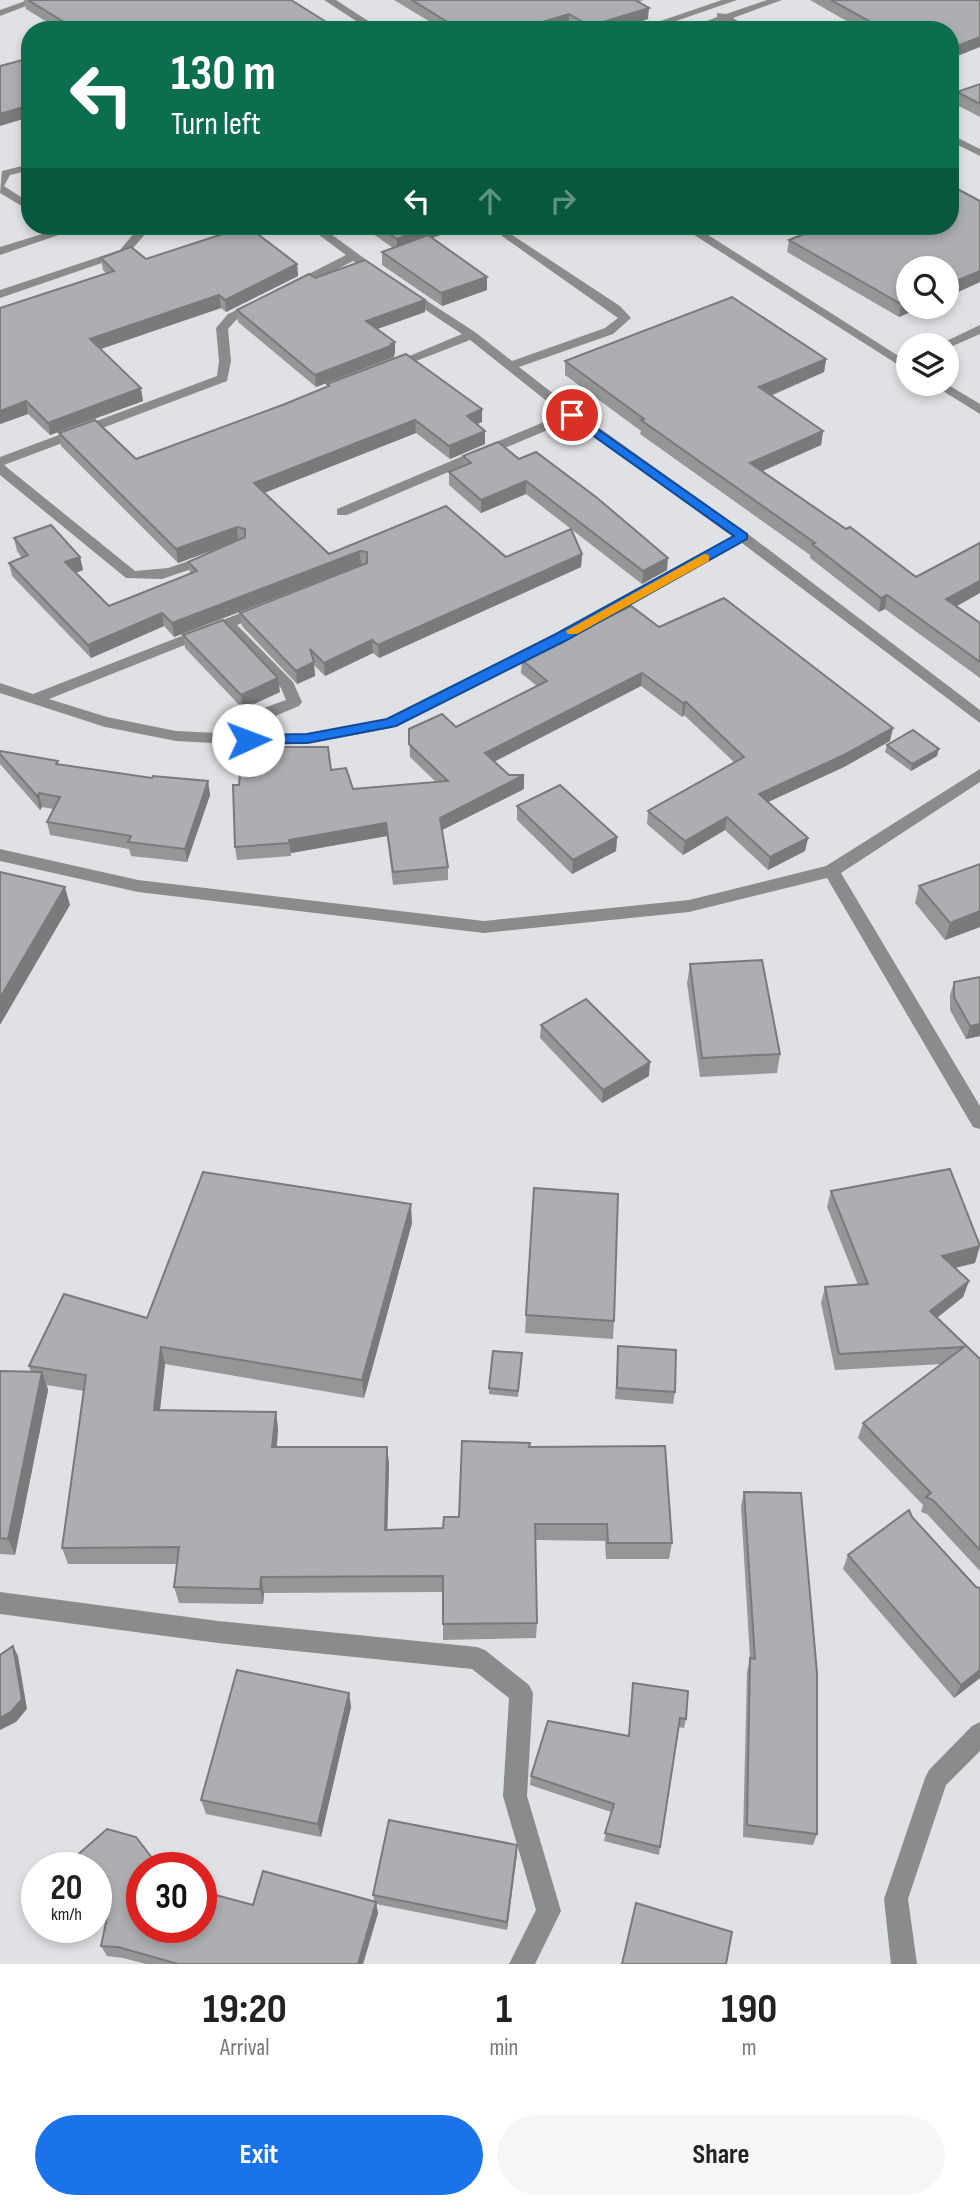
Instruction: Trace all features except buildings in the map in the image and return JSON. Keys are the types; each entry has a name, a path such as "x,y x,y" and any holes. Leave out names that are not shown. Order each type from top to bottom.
{"street":[{"path":"0,13 37,0"},
{"path":"329,0 363,21"},
{"path":"667,21 732,0"},
{"path":"716,21 777,0"},
{"path":"707,8 731,21"},
{"path":"959,142 980,153"},
{"path":"21,169 6,173 0,186 21,201"},
{"path":"0,251 40,235"},
{"path":"0,294 124,252 138,235"},
{"path":"325,235 471,335 572,415 743,537 980,718"},
{"path":"509,235 625,318 609,331 510,366"},
{"path":"700,235 896,357"},
{"path":"0,462 223,378 225,361 222,328 232,317 353,256"},
{"path":"959,338 980,329"},
{"path":"380,370 471,335"},
{"path":"957,396 980,410"},
{"path":"342,512 572,415"},
{"path":"0,468 131,575 149,578 171,574 227,551"},
{"path":"2,690 105,722 176,736 248,740 307,739 391,723 561,638 743,537"},
{"path":"34,699 276,604"},
{"path":"227,623 288,686 294,702 264,715 248,727 248,740"},
{"path":"0,855 138,886 484,927 689,906 831,871 980,774"},
{"path":"831,871 980,1122"},
{"path":"0,1603 218,1632 477,1658 521,1693 515,1796 549,1911 522,1964"},
{"path":"904,1964 896,1899 937,1777 980,1734"}],"slow traffic":[{"path":"573,631 704,558"}],"route":[{"path":"248,740 307,739 391,723 561,638 743,537 572,415"}]}
